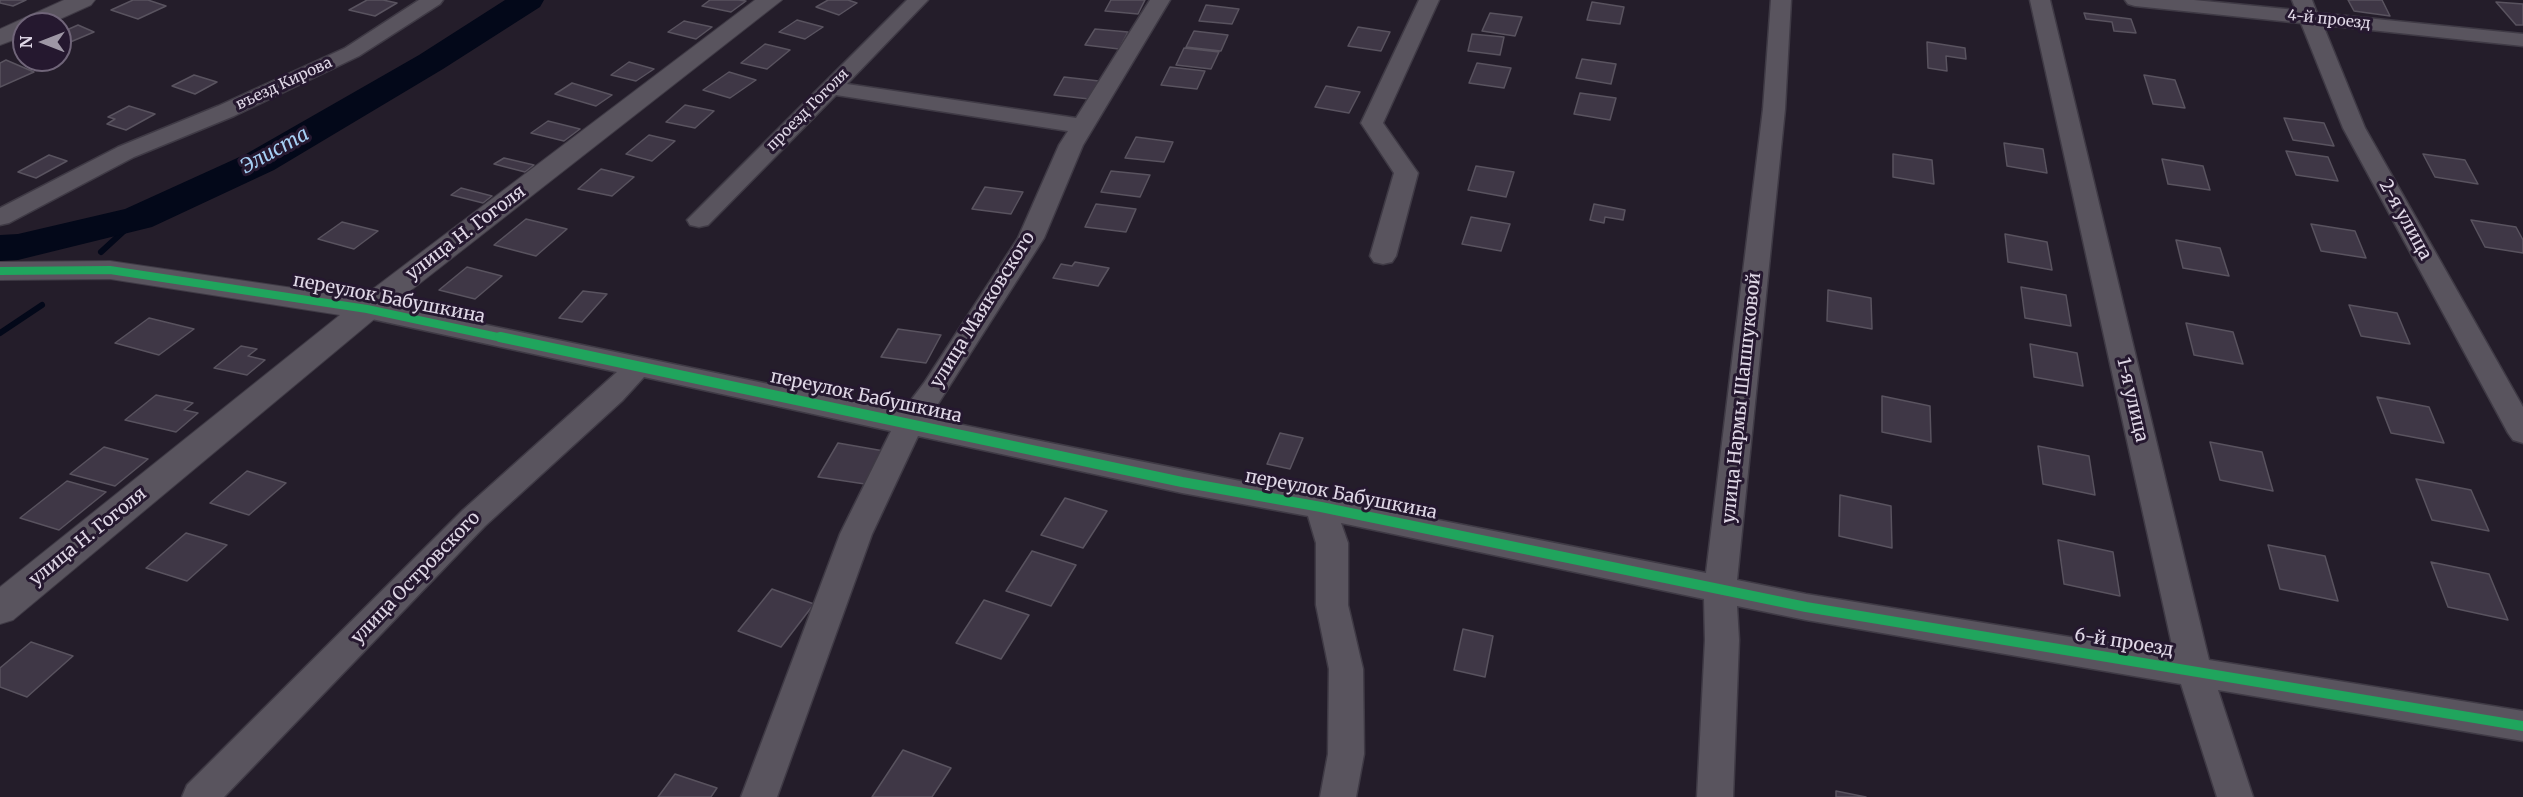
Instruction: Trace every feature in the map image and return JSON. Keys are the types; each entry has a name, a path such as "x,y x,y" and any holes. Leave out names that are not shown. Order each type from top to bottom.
{"street":[{"path":"56,12 82,0"},
{"name":"въезд Кирова","path":"0,218 126,152 226,111 352,52 433,0"},
{"name":"улица Н. Гоголя","path":"0,609 367,309 770,0"},
{"name":"проезд Гоголя","path":"699,220 918,0"},
{"name":"улица Маяковского","path":"759,797 856,534 910,422 934,390 1031,238 1071,145 1160,0"},
{"path":"1383,256 1406,173 1372,123 1429,0"},
{"name":"улица Нармы Шапшуковой","path":"1715,797 1722,640 1720,589 1772,121 1781,0"},
{"name":"1-я улица","path":"2040,0 2195,672 2235,797"},
{"name":"4-й проезд","path":"2135,0 2306,9 2523,40"},
{"name":"2-я улица","path":"2306,9 2354,128 2523,433"},
{"path":"831,88 1083,126"},
{"name":"переулок Бабушкина","path":"0,271 111,270 367,309 910,422 1182,482 1321,507 1720,589"},
{"name":"улица Островского","path":"200,797 474,518 612,394 639,366"},
{"path":"1321,507 1332,543 1332,605 1346,669 1346,754 1338,797"},
{"name":"6-й проезд","path":"1720,589 1806,608 2523,726"}],"building":[{"path":"0,0 26,0 13,6 0,3"},
{"path":"133,0 148,0 166,6 138,19 111,10"},
{"path":"367,0 397,3 375,16 349,10"},
{"path":"710,0 746,1 731,12 702,6"},
{"path":"828,0 848,0 857,3 839,15 816,7"},
{"path":"1111,0 1145,0 1138,14 1105,11"},
{"path":"2348,0 2382,0 2390,16 2354,11"},
{"path":"1592,2 1624,7 1620,24 1587,20"},
{"path":"2496,2 2523,4 2523,25 2516,25"},
{"path":"1206,5 1239,9 1232,24 1199,21"},
{"path":"1490,13 1522,17 1515,36 1482,31"},
{"path":"2084,13 2131,19 2136,33 2114,31 2112,22 2086,19"},
{"path":"797,20 823,27 805,39 779,32"},
{"path":"684,21 712,27 696,39 668,32"},
{"path":"78,25 94,32 72,41 72,28"},
{"path":"1358,27 1390,32 1381,51 1348,46"},
{"path":"1095,29 1128,32 1119,49 1085,45"},
{"path":"1194,31 1228,35 1221,51 1186,47"},
{"path":"1472,34 1504,37 1500,55 1468,51"},
{"path":"1927,42 1965,48 1966,59 1946,56 1947,71 1928,68"},
{"path":"765,44 790,50 767,69 741,63"},
{"path":"1184,48 1219,52 1211,69 1176,65"},
{"path":"1582,59 1616,64 1611,84 1576,78"},
{"path":"6,60 12,63 12,72 34,72 0,87 0,63"},
{"path":"629,62 654,69 636,81 611,75"},
{"path":"1477,63 1511,68 1504,88 1469,83"},
{"path":"1170,67 1205,71 1197,89 1161,85"},
{"path":"729,72 756,80 730,98 703,90"},
{"path":"194,75 217,82 195,94 172,86"},
{"path":"2144,75 2175,80 2185,108 2153,104"},
{"path":"1064,77 1099,81 1089,99 1054,95"},
{"path":"572,83 612,95 596,106 555,94"},
{"path":"1326,86 1360,92 1349,113 1315,107"},
{"path":"1580,93 1616,98 1610,120 1574,114"},
{"path":"685,105 714,111 695,128 666,122"},
{"path":"129,106 155,114 126,130 107,124 115,119 108,117"},
{"path":"2284,118 2324,123 2334,146 2293,140"},
{"path":"548,121 580,129 564,141 531,133"},
{"path":"649,135 675,141 652,161 626,154"},
{"path":"1136,137 1173,142 1164,162 1125,158"},
{"path":"2004,143 2043,149 2047,173 2007,166"},
{"path":"2286,151 2328,157 2338,181 2296,175"},
{"path":"1893,154 1932,160 1934,184 1893,177"},
{"path":"2423,154 2465,160 2478,184 2435,177"},
{"path":"49,155 67,161 36,178 18,172"},
{"path":"504,158 534,165 525,172 494,164"},
{"path":"2162,159 2203,166 2210,190 2168,184"},
{"path":"1476,166 1514,172 1506,197 1468,190"},
{"path":"601,169 634,177 612,196 578,189"},
{"path":"1111,171 1150,175 1140,197 1101,192"},
{"path":"985,187 1023,192 1011,214 972,209"},
{"path":"461,188 492,196 483,203 451,195"},
{"path":"1096,204 1136,209 1126,232 1085,227"},
{"path":"1594,204 1625,210 1623,220 1605,217 1604,223 1590,220"},
{"path":"1471,217 1510,224 1501,251 1462,244"},
{"path":"526,219 567,229 536,256 494,245"},
{"path":"2471,220 2516,227 2523,240 2523,253 2485,247"},
{"path":"342,222 378,231 354,249 318,239"},
{"path":"2311,224 2355,231 2366,258 2321,251"},
{"path":"2005,234 2047,242 2052,270 2008,262"},
{"path":"2176,240 2220,248 2229,276 2183,268"},
{"path":"1075,262 1109,268 1098,286 1053,278 1061,264 1072,266"},
{"path":"467,267 502,276 475,299 439,290"},
{"path":"2021,287 2066,295 2071,326 2025,318"},
{"path":"1828,290 1871,298 1872,329 1827,321"},
{"path":"583,291 607,294 582,322 559,318"},
{"path":"2349,305 2397,313 2410,344 2361,336"},
{"path":"149,318 194,329 159,355 115,343"},
{"path":"2186,323 2233,332 2243,364 2194,355"},
{"path":"898,329 941,335 926,363 881,357"},
{"path":"2030,344 2077,353 2083,386 2034,377"},
{"path":"241,346 257,349 248,356 265,360 247,375 214,368"},
{"path":"156,395 193,403 184,410 198,413 176,432 125,420"},
{"path":"1882,396 1930,406 1931,442 1882,432"},
{"path":"2377,397 2429,407 2444,443 2391,433"},
{"path":"1280,433 1303,438 1290,469 1267,464"},
{"path":"2210,442 2262,452 2273,491 2220,480"},
{"path":"838,443 884,451 865,484 818,477"},
{"path":"2038,446 2089,456 2095,495 2043,484"},
{"path":"104,447 148,459 115,486 70,474"},
{"path":"247,471 286,483 249,515 210,503"},
{"path":"2416,479 2471,490 2489,531 2432,520"},
{"path":"67,481 106,492 59,530 20,518"},
{"path":"1840,495 1891,506 1892,548 1839,536"},
{"path":"1065,498 1107,511 1083,548 1041,535"},
{"path":"186,533 227,545 187,581 146,568"},
{"path":"2058,540 2113,552 2120,596 2064,584"},
{"path":"2268,545 2325,556 2338,601 2280,589"},
{"path":"1032,551 1076,565 1051,606 1006,591"},
{"path":"2431,562 2489,574 2508,620 2448,607"},
{"path":"772,589 814,604 781,647 738,631"},
{"path":"984,600 1029,615 1001,659 956,643"},
{"path":"1463,629 1493,636 1485,677 1454,670"},
{"path":"31,642 73,656 27,697 0,687 0,668"},
{"path":"903,750 951,768 932,797 872,797"},
{"path":"675,774 717,788 711,797 658,797"},
{"path":"1836,791 1866,797 1836,797"}],"waterway":[{"name":"Элиста","path":"0,248 18,247 138,218 260,162 431,62 528,0"},
{"path":"101,252 138,218"},
{"path":"0,333 42,305"}],"cycle path":[{"path":"0,271 110,270 367,309 1182,482 1321,507 1806,607 2523,726"}]}
